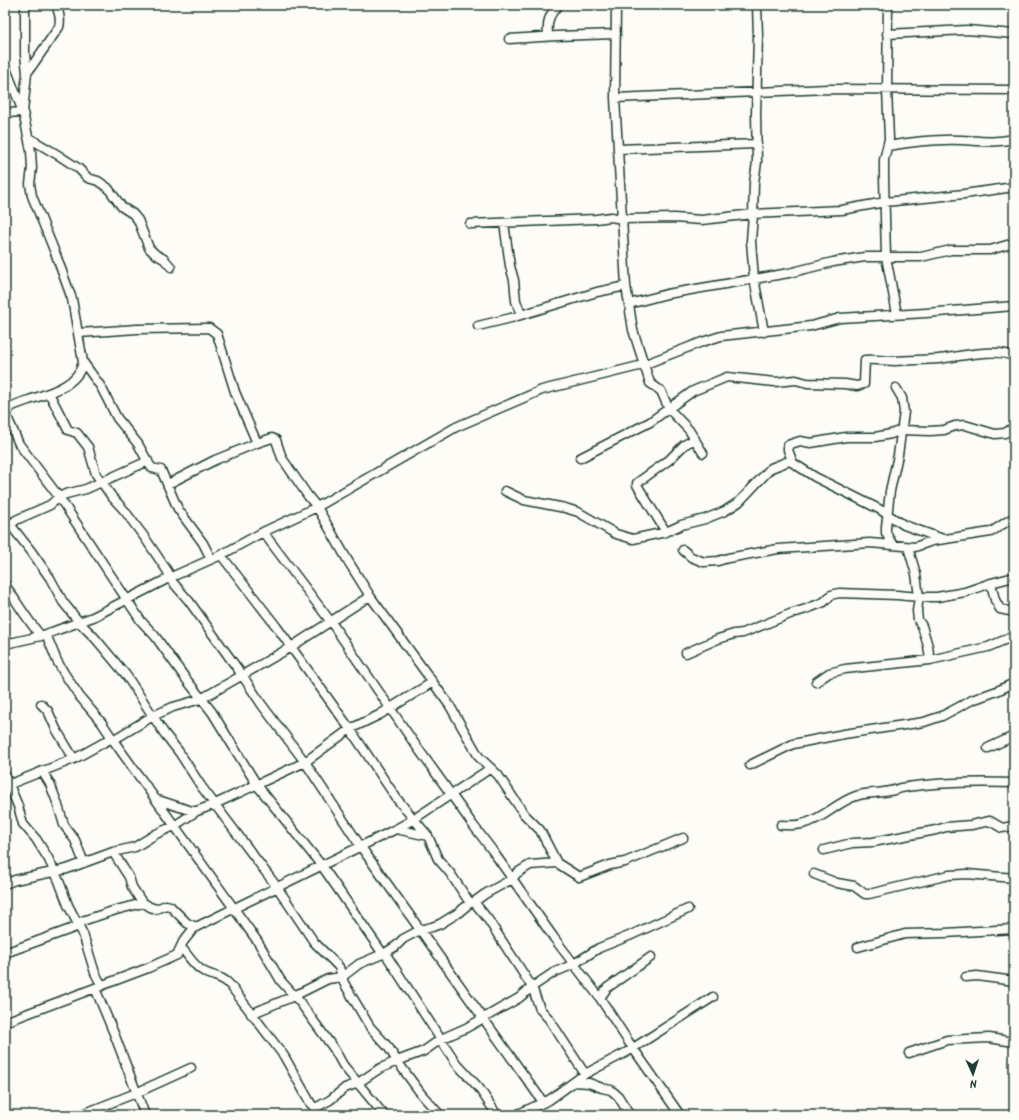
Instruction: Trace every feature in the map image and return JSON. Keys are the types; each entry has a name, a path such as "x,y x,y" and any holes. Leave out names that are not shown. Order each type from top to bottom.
{"street":[{"path":"22,112 27,74 25,54 26,5"},
{"path":"27,74 59,27 60,15 56,5"},
{"path":"548,36 547,23 553,11 559,5"},
{"path":"616,5 615,98 626,286 630,316 643,364 650,383 661,391 669,409 689,430 703,452"},
{"path":"757,5 757,162 754,183 754,214 751,241 754,278 764,332"},
{"path":"888,5 887,89 889,139 884,160 886,257 897,314"},
{"path":"887,34 967,30 1014,34"},
{"path":"509,39 616,34"},
{"path":"5,66 22,112 29,138 32,168 30,184 32,196 72,299 83,362 82,370 76,377 62,387 7,408 8,419 19,444 59,497 142,621 212,712 257,785 322,866 384,954 456,1064 479,1088 497,1115"},
{"path":"615,98 757,92 887,89 1014,90"},
{"path":"5,113 22,112"},
{"path":"29,138 78,168 88,178 98,181 108,188 122,207 133,214 138,220 148,248 171,267"},
{"path":"888,146 915,142 961,140 1002,142 1014,139"},
{"path":"618,149 757,144"},
{"path":"470,224 596,219 604,217 622,219 674,218 702,220 754,214 842,210 885,202 1014,187"},
{"path":"504,223 510,266 514,280 516,302 521,314"},
{"path":"629,304 667,294 789,273 840,261 865,257 921,257 951,250 990,250 1014,243"},
{"path":"478,326 511,318 597,292 626,286"},
{"path":"5,644 44,635 92,617 169,578 202,565 263,532 317,507 456,427 542,390 643,364 721,336 811,326 840,318 1014,306"},
{"path":"79,334 137,329 209,328 217,334 235,392 257,443"},
{"path":"580,458 650,422 693,391 727,377 775,382 796,380 807,383 861,386 864,384 865,360 922,360 1000,353 1014,357"},
{"path":"83,362 101,387 117,418 138,444 152,468 161,470 178,509 203,543 211,559"},
{"path":"892,544 886,533 890,491 898,455 904,412 902,398 896,388"},
{"path":"49,393 68,430 78,433 88,448 96,474 112,497 145,538 168,572 169,578 189,601 262,705 305,762 361,847 543,1102"},
{"path":"793,463 788,446 800,440 811,443 846,437 875,437 891,434 901,430 944,430 955,426 966,425 995,434 1005,433 1014,427"},
{"path":"168,484 202,466 257,443 272,438 276,440 282,458 317,507 370,596 450,706 479,757 498,775 524,814 540,830 558,863 579,877 610,865 625,862 683,838"},
{"path":"666,532 637,483 669,460 684,444 695,439"},
{"path":"8,526 16,520 50,505 59,497 86,489 148,461"},
{"path":"505,491 524,500 578,512 616,534 633,539 666,532 681,525 706,519 725,511 739,502 771,468 789,461 815,478 879,509 904,525 944,539"},
{"path":"683,550 691,557 704,562 718,561 778,549 863,544 892,544 915,547 944,539 991,532 1014,517"},
{"path":"5,518 8,526 32,551 50,578 63,602 126,675 153,716 180,752 201,786 278,887 314,942 339,967 354,1002 370,1027 389,1048 422,1095 440,1115"},
{"path":"263,532 331,622 473,825 554,938 600,998 680,1115"},
{"path":"908,547 916,574 919,597 917,611 918,620 922,626 928,646 930,660"},
{"path":"221,555 291,647 350,729 397,799 428,836 438,859 472,903 487,918 532,987 540,1009 549,1019 586,1074"},
{"path":"686,653 718,639 743,633 824,602 831,596 839,593 937,597 965,592 991,582 1014,577"},
{"path":"991,582 995,600 1000,609 1014,612"},
{"path":"5,585 22,609 29,622 44,635 57,661 80,697 102,723 258,942 281,981 334,1049 343,1065 384,1115"},
{"path":"7,785 74,759 153,716 173,707 201,699 291,647 370,596"},
{"path":"816,682 829,673 845,669 930,660 988,647 1014,636"},
{"path":"5,884 15,880 67,869 113,852 135,847 156,834 174,826 197,811 305,762 350,729 379,715 432,682"},
{"path":"750,765 793,744 844,734 929,721 942,716 972,700 998,691 1014,683"},
{"path":"41,704 48,711 56,729 74,759"},
{"path":"988,748 1014,736"},
{"path":"5,1022 148,968 177,955 187,937 196,928 414,820 490,768"},
{"path":"42,771 50,784 64,825 75,840 84,863"},
{"path":"5,775 7,785 18,806 22,824 36,839 48,858 83,934 97,979 98,987 145,1115"},
{"path":"781,825 803,824 816,819 834,806 856,796 891,791 899,788 973,782 1014,783"},
{"path":"155,799 188,810 197,811"},
{"path":"824,850 847,844 873,842 936,830 946,826 971,825 990,822 1002,828 1014,826"},
{"path":"396,829 428,836"},
{"path":"113,852 143,903 156,909 166,905 170,906 187,923 196,928"},
{"path":"251,1014 294,996 328,979 342,977 359,964 384,954 403,939 420,930 432,928 440,924 485,894 512,879 517,873 530,865 558,863"},
{"path":"814,874 837,883 854,886 865,894 948,875 967,874 1014,878"},
{"path":"5,953 79,926 82,922 116,910 143,903"},
{"path":"181,947 200,969 211,975 225,979 284,1056 314,1107 317,1107 330,1100 344,1088 358,1083 379,1069 424,1051 441,1039 466,1028 518,998 553,973 574,964 599,948 688,909"},
{"path":"858,947 906,934 1014,929"},
{"path":"600,998 607,988 651,956"},
{"path":"966,977 977,976 1014,981"},
{"path":"516,1115 549,1100 586,1074 634,1048 713,997"},
{"path":"909,1053 947,1040 989,1038 1014,1042"},
{"path":"80,1115 136,1093 191,1068"},
{"path":"574,1082 589,1083 611,1090 618,1096 630,1115"}]}
